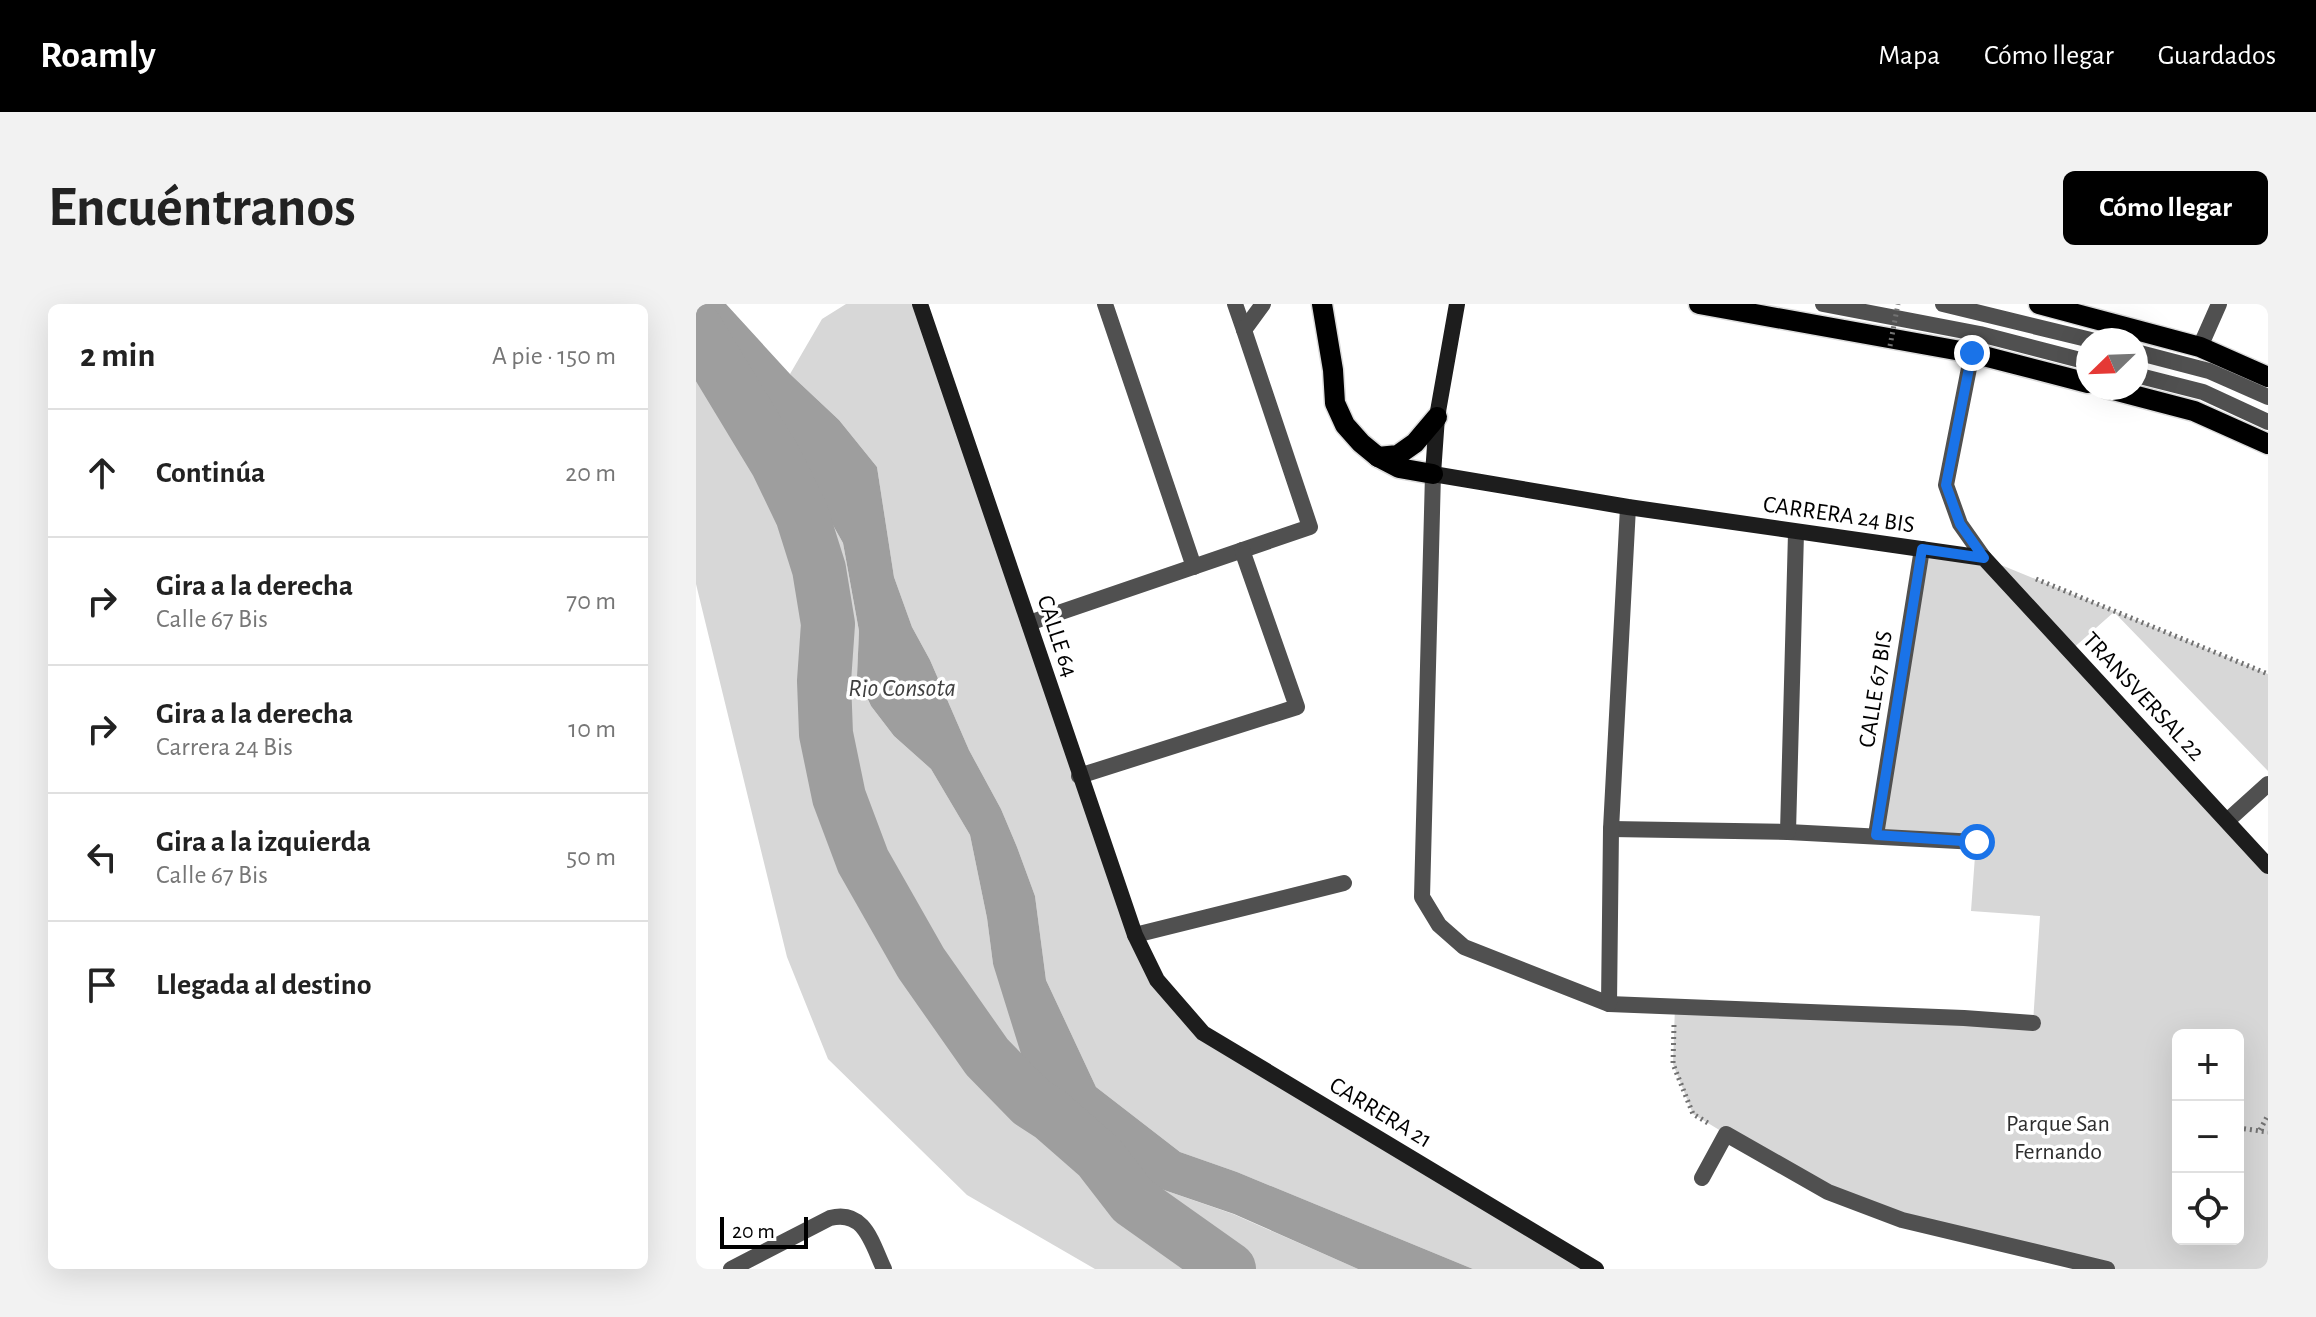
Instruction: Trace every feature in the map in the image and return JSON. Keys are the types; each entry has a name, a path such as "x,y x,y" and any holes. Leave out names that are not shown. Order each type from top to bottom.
{"main road":[{"path":"1322,304 1335,403 1345,425 1378,457 1399,468 1433,474"},
{"path":"1699,304 1972,353 2076,380"},
{"path":"2039,304 2200,347 2268,377"},
{"path":"2148,399 2194,411 2268,444"},
{"path":"1378,457 1398,455 1415,443 1437,417"}],"street":[{"name":"CALLE 64","path":"920,304 1079,776 1135,935 1157,980"},
{"path":"1105,304 1194,567"},
{"path":"1029,623 1310,527 1235,304"},
{"path":"1244,330 1263,304"},
{"path":"1457,304 1437,417 1433,474 1422,897 1439,925 1464,947 1609,1004 2033,1023"},
{"path":"1823,304 1980,334 2076,359"},
{"path":"1943,304 2076,336"},
{"path":"2200,347 2219,304"},
{"path":"1972,353 1946,485 1960,524 1984,558"},
{"path":"2148,355 2209,371 2268,397"},
{"path":"2148,378 2203,392 2268,422"},
{"name":"CARRERA 24 BIS","path":"1433,474 1796,533 1984,558"},
{"path":"1609,1004 1611,829 1628,507"},
{"path":"1788,832 1796,533"},
{"name":"CALLE 67 BIS","path":"1876,835 1922,549"},
{"path":"1079,776 1297,707 1242,550"},
{"name":"TRANSVERSAL 22","path":"1984,558 2268,866"},
{"path":"2227,821 2268,784"},
{"path":"1611,829 1876,835 1977,842"},
{"path":"1135,935 1344,883"},
{"name":"CARRERA 21","path":"1157,980 1203,1033 1596,1269"},
{"path":"1702,1178 1726,1134 1828,1192 1902,1220 2107,1269"},
{"path":"731,1269 830,1218 840,1216 859,1222 884,1269"}],"path":[{"path":"1890,346 1898,304"},
{"path":"2027,575 2268,674"},
{"path":"1675,1006 1673,1064 1693,1114 1726,1134"},
{"path":"2260,1130 2268,1115"},
{"path":"2244,1129 2268,1132"}],"green space":[{"path":"846,304 920,304 1135,935 1203,1033 1596,1269 1473,1269 1237,1172 1180,1152 1096,1087 1046,980 1035,896 1017,847 912,627 894,577 877,467 839,420 790,374 822,319"},
{"path":"696,345 718,365 786,442 843,543 859,631 857,677 871,706 894,736 931,769 970,835 993,964 1099,1158 1161,1189 1233,1214 1358,1269 1095,1269 967,1195 828,1059 787,957 696,584"},
{"name":"Parque San Fernando","path":"1922,549 1984,558 2268,674 2268,771 2114,612 2070,651 2268,866 2268,1269 2107,1269 1902,1220 1726,1134 1693,1114 1673,1064 1675,1006 2033,1023 2040,916 1971,911 1976,842 1876,835"}],"water":[{"name":"Rio Consota","path":"696,304 726,304 790,374 839,420 877,467 894,577 912,627 1017,847 1035,896 1046,980 1096,1087 1180,1152 1237,1172 1473,1269 1358,1269 1234,1214 1161,1189 1099,1157 1051,1115 1022,1057 993,964 970,835 931,769 894,736 871,706 857,676 859,631 843,543 786,442 718,365 696,345"}],"waterway":[{"path":"696,329 777,463 802,515 819,569 828,624 824,681 826,734 839,797 863,861 921,963 987,1057 1031,1102 1051,1115 1099,1157 1133,1201 1229,1269"}],"route":[{"path":"1972,353 1946,485 1960,524 1984,558 1922,549 1876,835 1977,842"}]}
